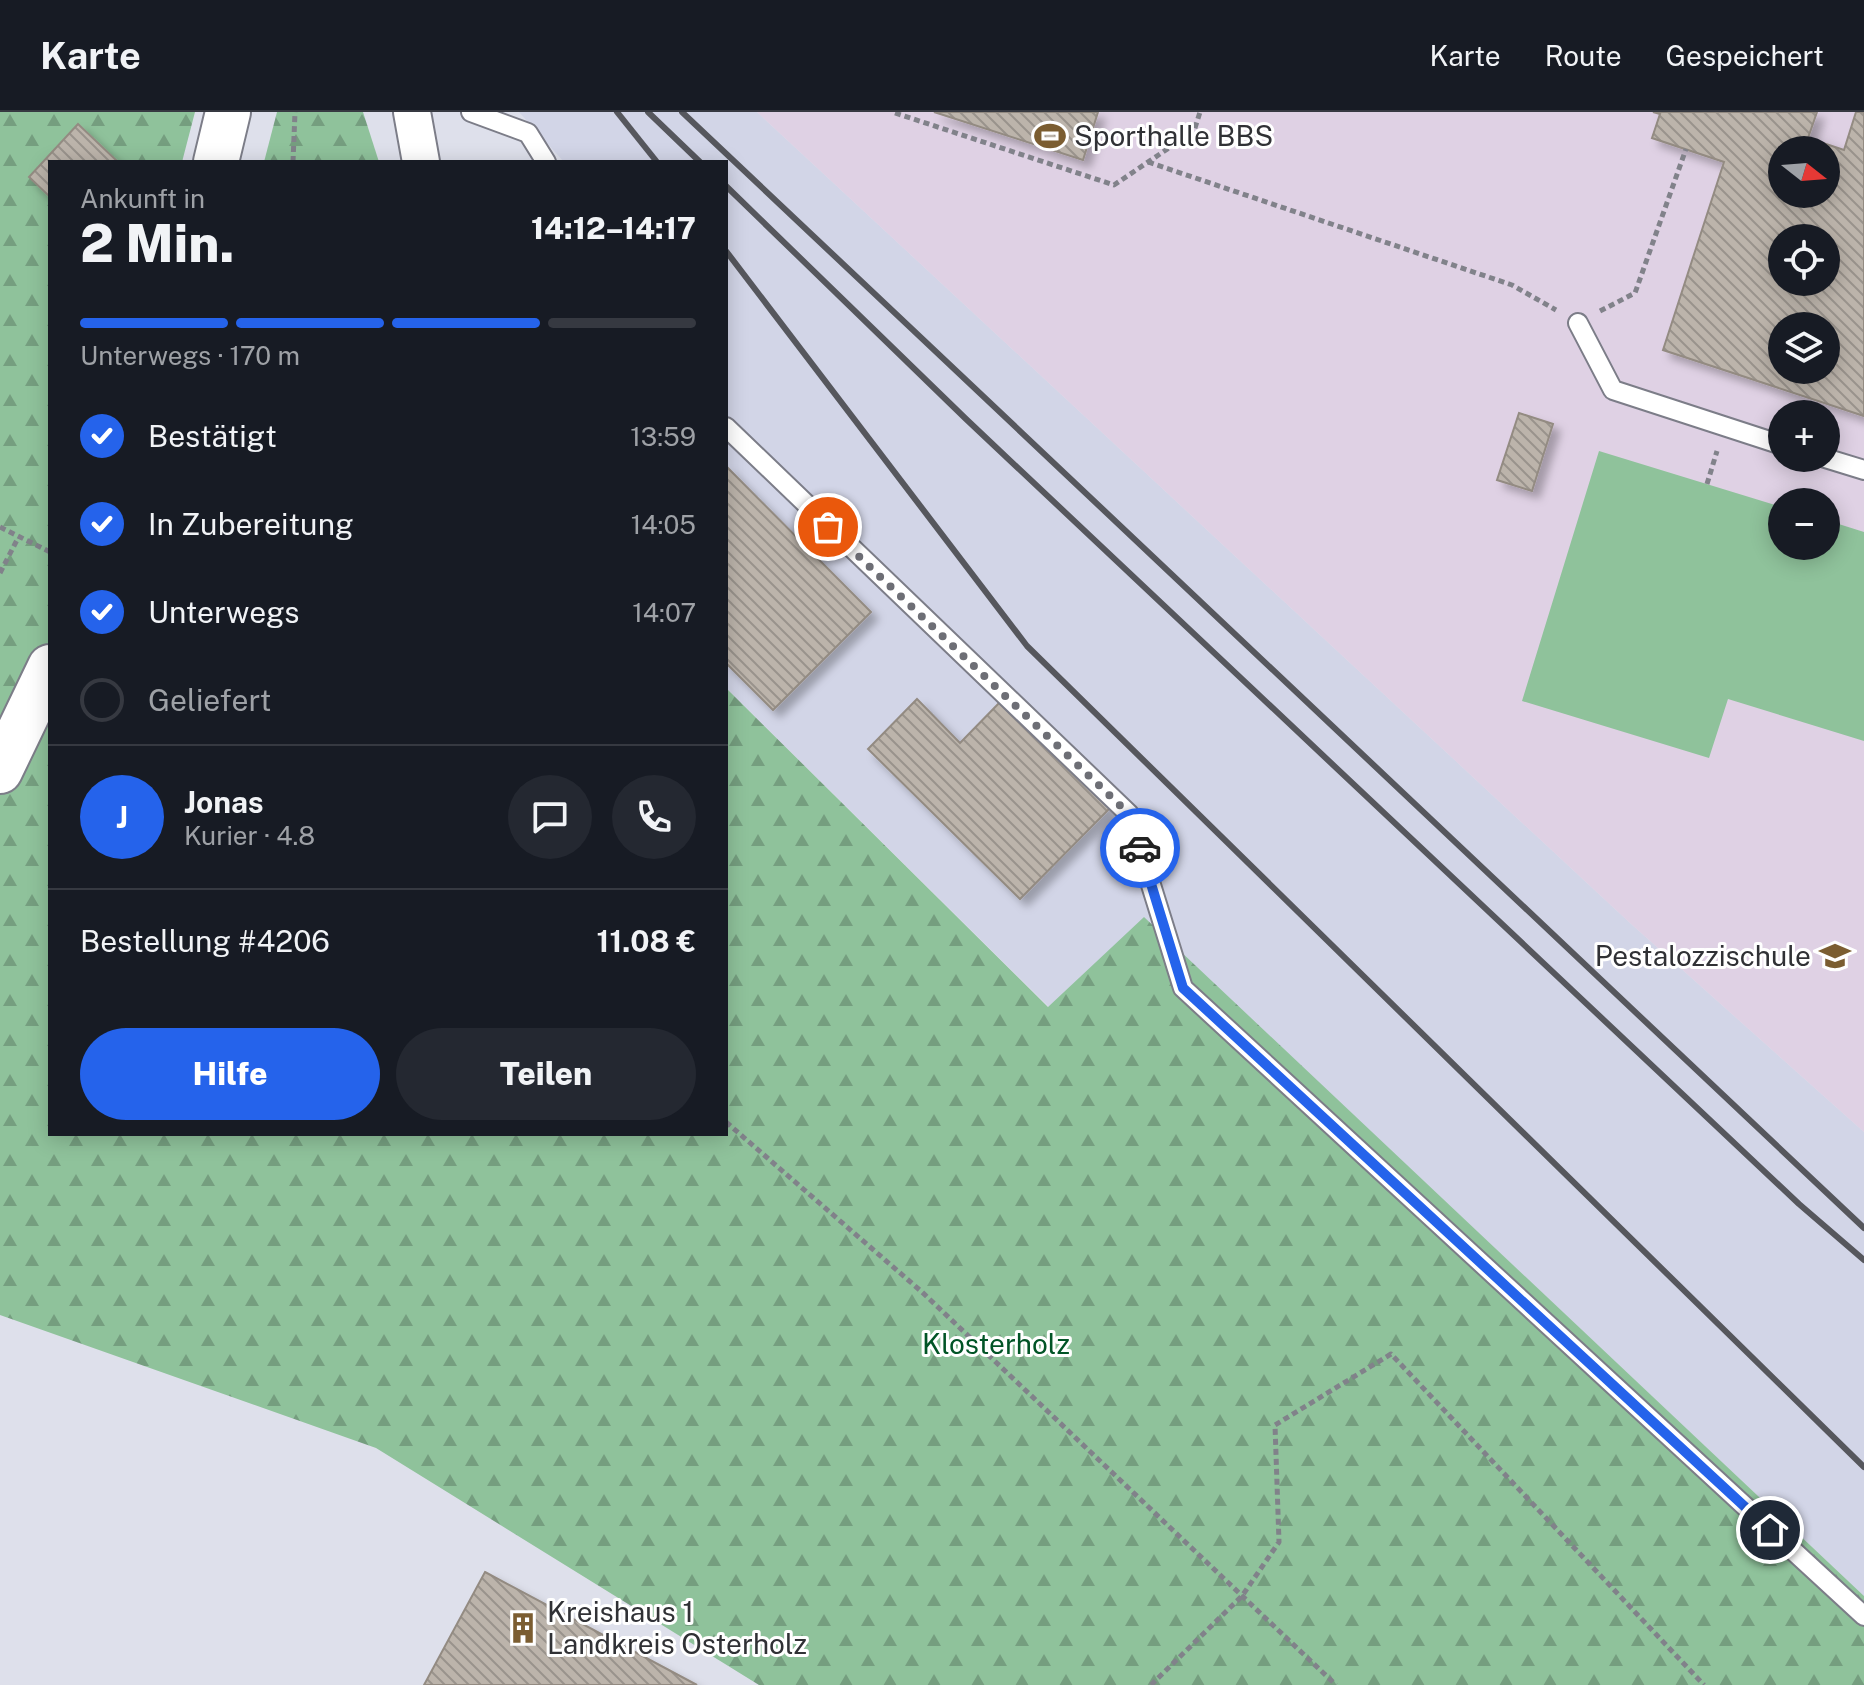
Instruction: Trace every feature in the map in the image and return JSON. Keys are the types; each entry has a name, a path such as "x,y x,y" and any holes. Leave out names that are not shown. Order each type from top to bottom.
{"street":[{"path":"216,160 228,112"},
{"path":"412,112 421,160"},
{"path":"0,771 48,671"}],"lane":[{"path":"471,112 528,133 545,160"},
{"path":"1578,323 1613,390 1768,440"},
{"path":"728,429 1129,814 1183,988 1864,1616"},
{"path":"1840,463 1864,470"}],"path":[{"path":"293,160 295,112"},
{"path":"895,113 1114,185 1194,131 1200,112"},
{"path":"1148,162 1512,285 1578,323 1635,293 1686,149"},
{"path":"0,527 48,551"},
{"path":"0,573 18,538"},
{"path":"728,1124 922,1292 1336,1685"},
{"path":"1151,1685 1242,1596 1279,1542 1275,1425 1391,1354 1704,1685"}],"shaded area":[{"path":"519,112 757,112 1630,923 1864,1132 1864,1596 1144,918 1049,1007 728,690 728,160 562,160"},
{"path":"757,112 1864,112 1864,1132 1630,923"}],"green space":[{"name":"Klosterholz","path":"0,112 195,112 183,160 48,160 48,1136 728,1136 728,690 1048,1007 1144,917 1864,1596 1864,1685 759,1685 376,1448 0,1315"},
{"path":"277,112 363,112 378,160 265,160"},
{"path":"1599,451 1768,503 1768,560 1840,560 1840,524 1864,532 1864,741 1728,699 1709,758 1522,701"}],"building":[{"name":"Sporthalle BBS","path":"934,112 1098,112 1083,160"},
{"path":"1653,112 1817,112 1809,136 1768,136 1768,208 1840,208 1840,149 1844,150 1856,112 1864,112 1864,416 1840,408 1840,400 1815,400 1663,350 1724,162 1652,138 1660,114"},
{"path":"78,124 116,160 48,160 48,195 29,177"},
{"path":"1519,413 1553,424 1532,491 1497,480"},
{"path":"728,468 871,612 773,710 728,665"},
{"path":"917,699 960,743 1003,699 1111,807 1020,899 868,749"},
{"name":"Kreishaus 1 Landkreis Osterholz","path":"485,1572 697,1685 424,1685"}],"railway":[{"path":"617,112 655,160"},
{"path":"648,112 698,160"},
{"path":"682,112 1864,1228"},
{"path":"728,188 966,419 1799,1204 1864,1260"},
{"path":"728,254 1027,646 1864,1467"}],"way so far":[{"path":"828,527 1129,814 1140,848"}],"place":[{"name":"Sporthalle BBS","path":"1050,136"},
{"name":"Pestalozzischule","path":"1835,956"},
{"name":"Kreishaus 1 Landkreis Osterholz","path":"523,1628"}],"route":[{"path":"1140,848 1183,988 1770,1530"}]}
